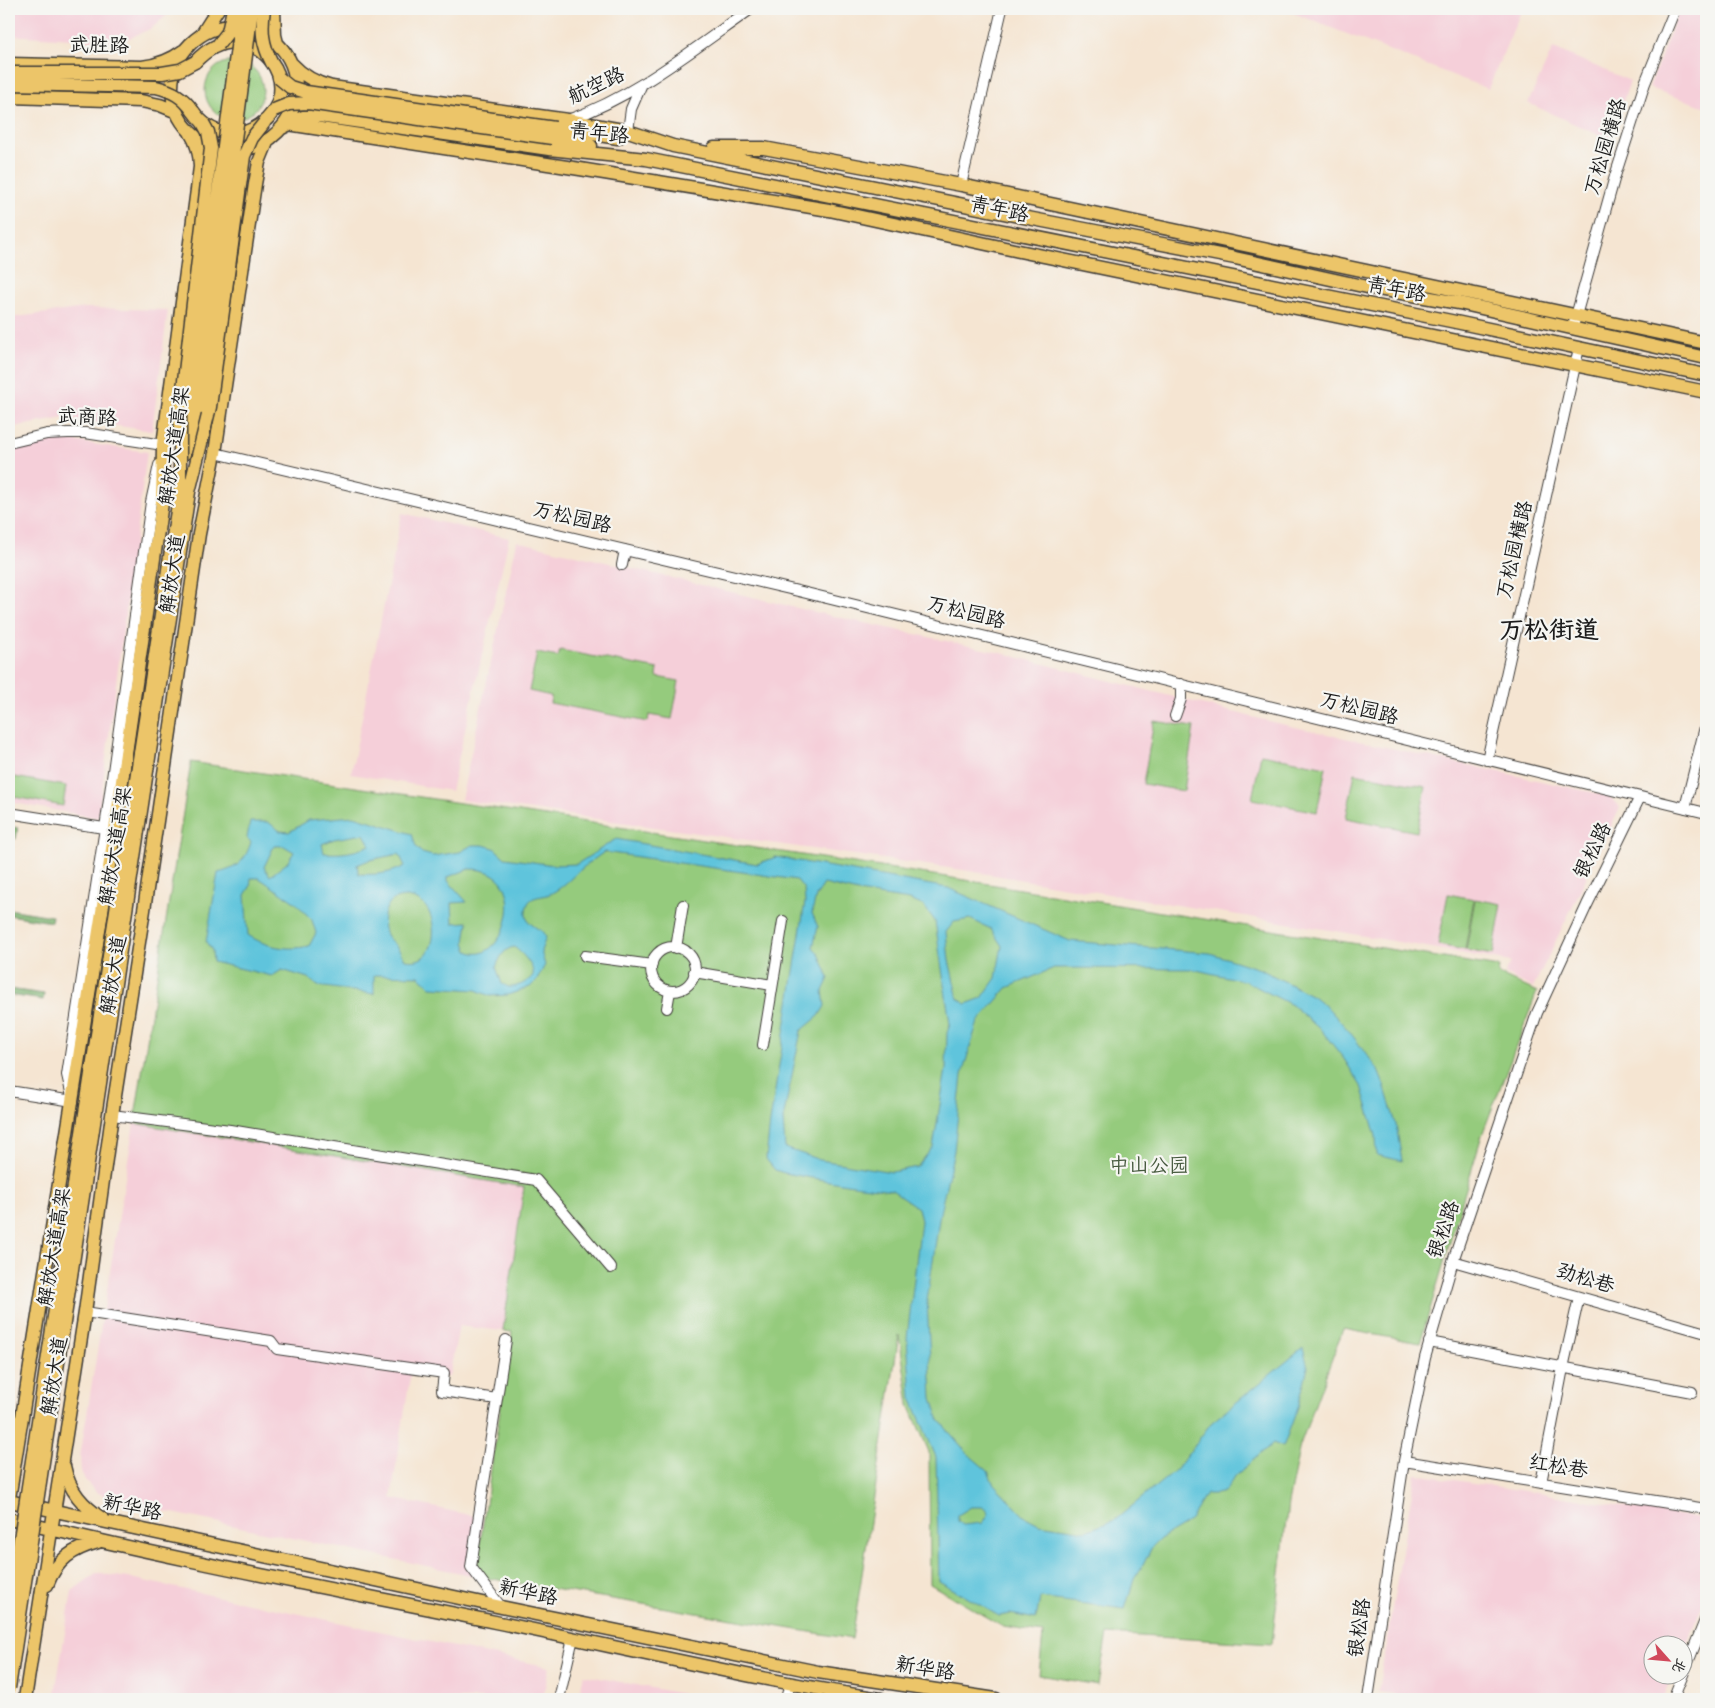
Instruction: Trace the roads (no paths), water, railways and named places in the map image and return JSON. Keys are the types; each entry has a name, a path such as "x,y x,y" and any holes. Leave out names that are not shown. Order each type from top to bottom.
{"main road":[{"path":"201,36 218,9"},
{"path":"218,45 228,32 233,9"},
{"name":"解放大道高架","path":"9,1611 184,491 242,9"},
{"name":"解放大道高架","path":"9,1688 184,491 252,9"},
{"path":"184,491 210,407 244,156 252,138 274,110 279,94 279,78 263,43 262,24 264,9"},
{"path":"9,98 147,102 168,107 176,112 190,132 207,144 230,150 244,150 258,146 285,126 295,102 295,74 291,63 278,43 274,27 274,9"},
{"path":"176,112 172,82 179,60 185,50 201,36 220,27 242,26 262,32 278,43"},
{"path":"9,73 173,72 188,67 209,49 218,45 235,42 244,43 260,50 272,63"},
{"name":"武胜路","path":"9,64 155,66 185,50"},
{"name":"青年路","path":"291,63 305,76 318,83 332,86 568,120 628,132 673,146 1235,258 1358,285 1459,304 1706,358"},
{"path":"279,78 290,87 306,92 554,133 646,159"},
{"path":"9,84 156,87 181,97 203,123 208,132 211,148 182,402 184,491"},
{"path":"274,110 289,104 308,103 673,146"},
{"name":"青年路","path":"285,126 303,117 318,116 549,149 646,159 768,182 1706,375"},
{"path":"203,123 220,132 238,134 264,123"},
{"path":"285,126 590,170 841,212 1019,251 1706,392"},
{"name":"解放大道","path":"9,1500 73,1101 110,829 162,503 163,445 200,167 199,150 190,132"},
{"name":"解放大道","path":"25,1699 85,1312 112,1115 199,534 215,453 255,184 259,162 268,140"},
{"path":"688,149 764,148 961,185 1706,343"},
{"path":"768,182 841,212"},
{"path":"877,187 943,182"},
{"path":"1132,239 1215,239"},
{"path":"1267,250 1358,285"},
{"path":"1208,273 1282,305"},
{"path":"1644,330 1706,353"},
{"path":"1633,377 1706,380"},
{"path":"9,1466 17,1448"},
{"path":"64,1451 66,1479 78,1499 108,1523"},
{"name":"新华路","path":"9,1500 501,1607 818,1672 996,1699"},
{"name":"新华路","path":"9,1519 101,1541 809,1688 881,1699"},
{"path":"41,1604 50,1577 59,1564 70,1553 82,1546 101,1541"}],"street":[{"name":"航空路","path":"568,120 593,111 642,85 751,9"},
{"path":"961,185 1002,9"},
{"name":"万松园横路","path":"1572,329 1615,176 1645,83 1675,9"},
{"name":"航空路","path":"628,132 631,109 642,85"},
{"name":"万松园横路","path":"1487,760 1579,348"},
{"name":"武商路","path":"9,443 47,434 85,433 163,445"},
{"name":"万松园路","path":"215,453 1181,684 1706,813"},
{"path":"622,566 625,550"},
{"path":"1175,716 1182,699 1181,684"},
{"path":"1685,808 1706,723"},
{"name":"银松路","path":"1368,1699 1404,1461 1429,1342 1453,1261 1538,1013 1587,904 1640,797"},
{"path":"9,813 110,829"},
{"path":"676,948 683,905"},
{"path":"762,1045 783,921"},
{"path":"676,948 682,950 692,959 694,972 692,978 683,988 670,991 658,985 651,972 654,959 663,950 676,948"},
{"path":"585,956 652,966"},
{"path":"694,972 772,985"},
{"path":"667,1008 670,991"},
{"path":"9,1091 73,1101"},
{"path":"112,1115 230,1130 536,1180 611,1268"},
{"name":"劲松巷","path":"1453,1261 1706,1334"},
{"path":"1541,1483 1579,1297"},
{"path":"85,1312 271,1340 277,1349 444,1373 442,1391 497,1399"},
{"path":"501,1607 471,1567 506,1340"},
{"path":"1429,1342 1692,1392"},
{"name":"红松巷","path":"1404,1461 1706,1509"},
{"path":"1673,1699 1706,1618"},
{"path":"558,1699 572,1638"},
{"path":"786,1699 790,1683"}],"water":[{"path":"354,816 412,834 416,847 422,853 433,856 460,852 472,845 483,845 494,848 505,858 554,865 577,864 616,839 757,864 776,857 948,888 1070,941 1210,953 1260,969 1313,996 1328,1008 1349,1031 1377,1068 1396,1124 1402,1161 1377,1155 1376,1136 1361,1086 1344,1059 1322,1031 1292,1005 1245,981 1192,969 1054,968 1007,988 978,1022 962,1075 954,1151 940,1213 927,1301 932,1398 939,1420 968,1454 988,1471 993,1483 1024,1516 1039,1524 1086,1531 1115,1520 1177,1469 1211,1423 1303,1348 1308,1367 1298,1407 1283,1447 1273,1443 1236,1475 1224,1492 1206,1494 1190,1521 1160,1539 1152,1547 1134,1579 1125,1609 1040,1598 1036,1619 1010,1614 999,1616 939,1581 936,1457 911,1398 907,1338 921,1221 918,1208 892,1190 784,1173 775,1170 766,1159 770,1122 805,902 804,889 797,880 604,852 556,891 529,901 526,911 528,920 542,931 546,937 541,951 545,965 537,980 530,987 508,995 490,996 476,990 431,987 419,976 374,975 374,994 318,986 308,978 282,970 272,976 213,962 212,950 206,942 218,873 231,869 243,859 251,842 247,838 250,822 268,822 280,831 289,832 309,820","holes":["364,834 370,845 342,853 324,853 322,844 334,839","274,846 284,846 294,852 287,863 270,876 264,867","399,854 405,866 377,874 359,874 357,865 369,860","469,869 490,873 503,884 508,900 507,917 502,933 493,946 481,953 468,951 465,942 468,922 453,923 452,903 467,902 448,881 448,877","251,878 259,878 296,903 312,920 316,933 309,946 293,948 270,945 248,935 245,895 250,887","824,884 858,892 910,900 924,906 935,921 950,1024 947,1033 946,1069 933,1147 917,1167 892,1172 820,1160 785,1148 783,1119 801,1031 819,1016 825,1006 823,991 829,978 820,956 813,947 818,927 812,913 816,896","407,897 422,903 432,919 433,939 430,949 425,956 417,960 406,960 384,931 384,915 388,906 395,899","970,919 991,929 1002,946 996,978 982,998 966,1004 958,999 949,960 946,932 954,922","514,947 517,949 532,967 533,971 533,975 529,980 512,987 502,984 496,967 502,954","971,1507 982,1507 987,1510 988,1515 983,1523 963,1525 958,1521 958,1515"]}],"district":[{"name":"万松街道","path":"1549,632"}],"park label":[{"name":"中山公园","path":"1149,1167"}]}
